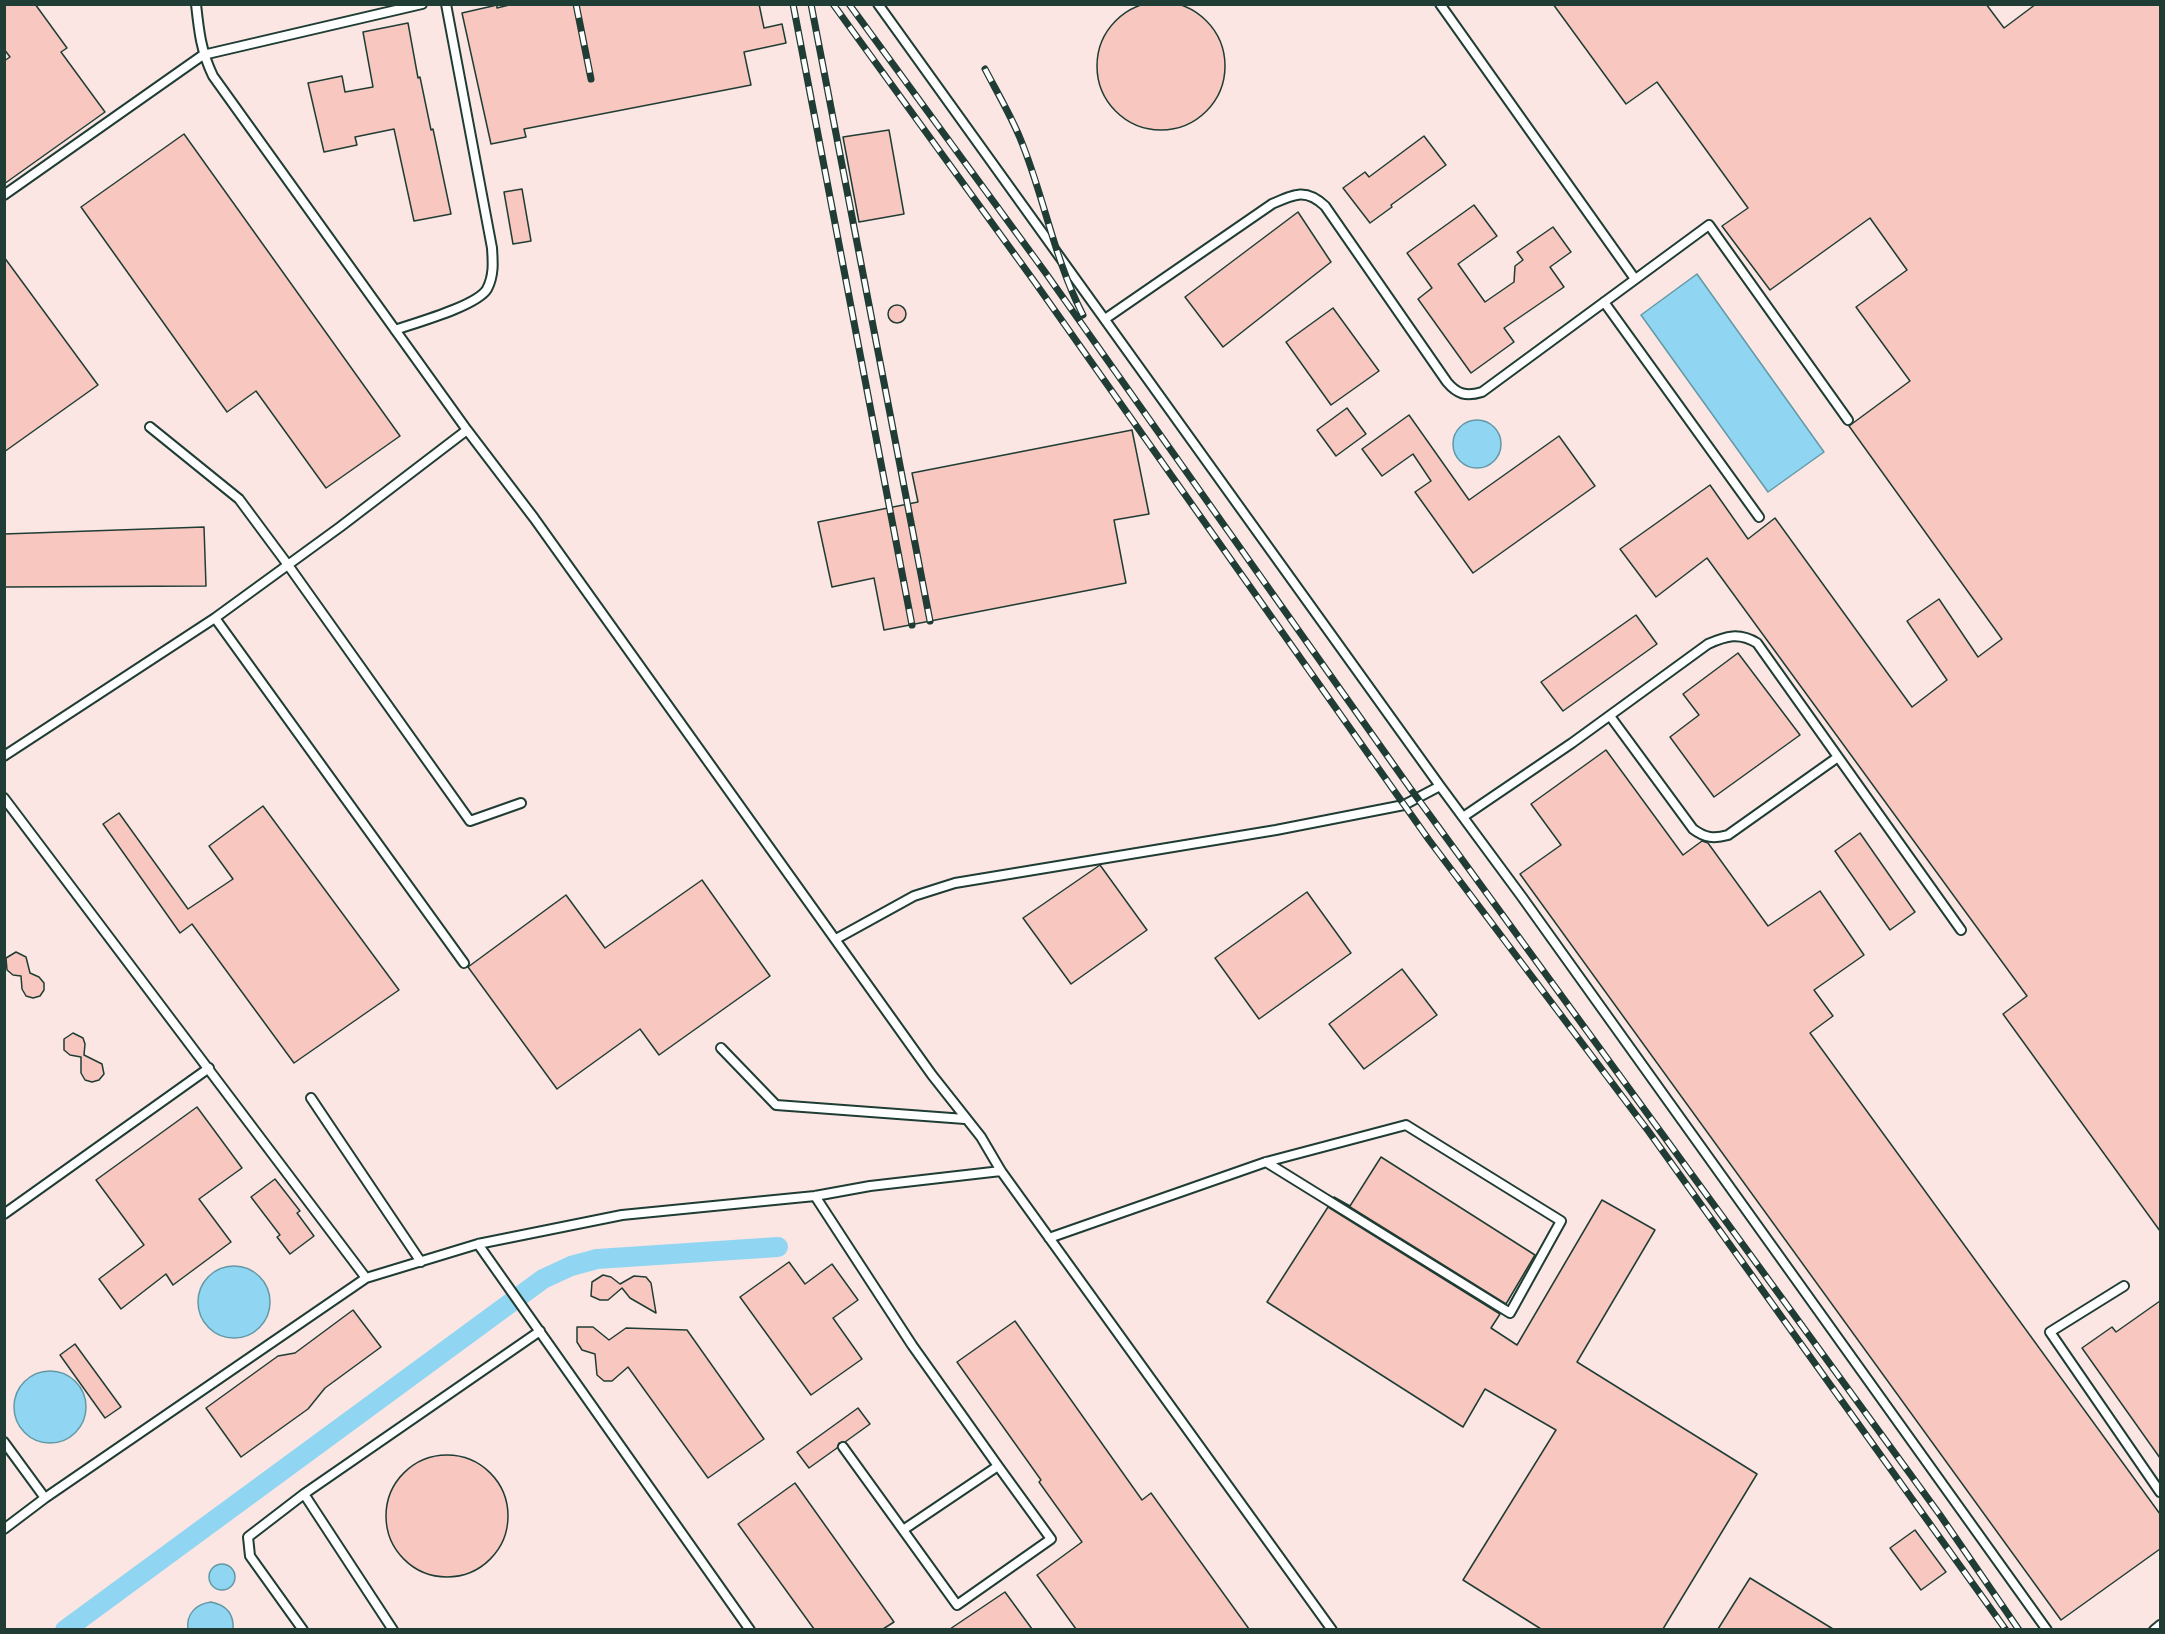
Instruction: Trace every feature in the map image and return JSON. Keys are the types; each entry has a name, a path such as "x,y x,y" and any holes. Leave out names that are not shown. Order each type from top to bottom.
{"lane":[{"path":"196,4 203,55 219,85 467,430 534,518 964,1119 981,1137 1001,1171 1332,1629"},
{"path":"4,195 203,55 422,4"},
{"path":"395,330 474,301 486,292 492,278 492,248 446,4"},
{"path":"878,4 2047,1629"},
{"path":"1440,4 1635,279"},
{"path":"1105,319 1272,204 1301,194 1315,197 1325,206 1447,382 1453,389 1472,395 1482,392 1709,225 1848,420"},
{"path":"1604,302 1759,517"},
{"path":"150,428 239,499 470,821 521,802"},
{"path":"4,756 215,618 467,430"},
{"path":"215,618 464,963"},
{"path":"1463,817 1611,716 1708,644 1734,635 1747,637 1757,643 1961,930"},
{"path":"1611,716 1693,829 1709,837 1718,838 1728,835 1838,757"},
{"path":"836,939 914,896 955,883 1276,830 1404,805 1440,786"},
{"path":"4,798 366,1278"},
{"path":"721,1048 776,1105 964,1119"},
{"path":"4,1214 209,1068"},
{"path":"311,1098 421,1262"},
{"path":"1049,1238 1266,1162 1406,1125 1561,1221 1510,1313 1266,1162"},
{"path":"4,1529 45,1498 366,1278 478,1244 622,1215 814,1197 881,1185 1001,1171"},
{"path":"814,1197 912,1345 1051,1539 957,1605 843,1447"},
{"path":"478,1244 750,1629"},
{"path":"2124,1286 2050,1332 2160,1492"},
{"path":"303,1629 250,1556 248,1537 304,1494 540,1331"},
{"path":"4,1442 45,1498"},
{"path":"903,1530 998,1466"},
{"path":"304,1494 393,1629"},
{"path":"2154,1629 2160,1625"}],"shaded area":[{"path":"5,5 2160,5 2160,1629 5,1629"}],"water":[{"path":"1697,274 1824,452 1768,492 1641,315"},
{"path":"1472,420 1482,420 1494,427 1501,439 1501,449 1494,461 1482,468 1472,468 1457,457 1453,449 1453,439 1464,424"},
{"path":"234,1266 254,1272 264,1282 270,1302 264,1322 254,1332 234,1338 214,1332 204,1322 198,1302 204,1282 214,1272"},
{"path":"50,1371 70,1377 80,1387 86,1407 80,1427 70,1437 50,1443 30,1437 20,1427 14,1407 20,1387 30,1377"},
{"path":"222,1564 232,1567 235,1577 232,1587 222,1590 212,1587 209,1577 212,1567"},
{"path":"211,1602 221,1605 228,1611 233,1629 188,1629 190,1614 197,1607"}],"building":[{"path":"1161,2 1186,7 1206,21 1220,41 1225,66 1220,91 1206,111 1186,125 1161,130 1136,125 1116,111 1102,91 1097,66 1102,41 1116,21 1136,7"},
{"path":"4,4 35,4 67,48 61,52 105,112 4,184 4,61 10,57 4,49"},
{"path":"513,4 759,4 764,28 782,24 786,43 744,52 751,85 524,129 526,137 491,144 462,13"},
{"path":"1553,4 1986,4 2004,28 2036,4 2160,4 2160,1231 2003,1014 2027,996 1707,558 1656,597 1620,549 1710,485 1748,539 1775,518 1912,707 1947,680 1907,621 1939,599 1978,657 2002,639 1849,426 1910,381 1856,307 1907,270 1870,218 1770,290 1722,226 1748,208 1657,82 1626,104"},
{"path":"408,23 418,78 420,77 431,130 433,129 451,214 414,221 394,129 355,137 357,145 324,152 308,83 342,76 345,92 373,87 363,32"},
{"path":"889,130 904,214 859,222 843,137"},
{"path":"184,134 400,436 326,488 256,391 227,412 81,207"},
{"path":"1424,136 1446,165 1370,223 1343,188 1365,172 1369,177"},
{"path":"522,189 531,241 513,244 504,192"},
{"path":"1474,205 1497,236 1458,264 1485,302 1514,282 1515,266 1523,260 1517,252 1553,227 1571,252 1550,267 1564,287 1504,328 1514,342 1471,373 1418,299 1432,288 1407,253"},
{"path":"1298,212 1331,262 1223,347 1185,297"},
{"path":"4,257 98,385 4,452"},
{"path":"897,305 903,308 906,314 903,320 897,323 891,320 888,314 891,308"},
{"path":"1333,308 1379,371 1331,405 1286,342"},
{"path":"1347,408 1366,434 1336,456 1317,430"},
{"path":"1409,415 1469,500 1559,436 1595,486 1473,573 1415,492 1431,481 1413,454 1382,476 1362,449"},
{"path":"1132,430 1149,514 1114,520 1126,583 884,630 874,578 832,587 818,522 918,502 912,473"},
{"path":"204,527 206,586 4,587 4,534"},
{"path":"1636,615 1657,644 1563,711 1541,682"},
{"path":"1738,653 1800,735 1714,797 1670,737 1699,715 1683,694"},
{"path":"1606,750 1683,855 1702,841 1708,843 1768,926 1820,891 1864,955 1814,990 1833,1016 1810,1033 2160,1514 2160,1549 2061,1620 1520,874 1561,845 1531,804"},
{"path":"263,806 399,990 294,1063 192,924 180,933 103,824 119,813 188,909 233,879 209,846"},
{"path":"1860,833 1915,912 1890,930 1835,851"},
{"path":"1100,865 1147,930 1071,984 1023,918"},
{"path":"702,880 770,976 659,1055 640,1029 557,1089 468,967 566,895 605,948"},
{"path":"1307,892 1351,953 1259,1019 1215,958"},
{"path":"16,952 26,957 30,973 39,977 44,983 44,990 40,996 33,998 26,996 22,989 21,976 13,975 7,970 6,958"},
{"path":"1402,969 1437,1015 1364,1069 1329,1024"},
{"path":"73,1033 83,1038 84,1055 102,1064 104,1074 99,1080 92,1082 85,1080 81,1073 81,1057 70,1055 64,1050 64,1039"},
{"path":"197,1107 242,1168 199,1199 231,1242 173,1285 166,1274 121,1309 99,1279 144,1245 96,1180"},
{"path":"1381,1157 1535,1255 1506,1304 1334,1197 1350,1206"},
{"path":"275,1179 300,1211 297,1213 314,1236 290,1254 277,1237 280,1235 251,1197"},
{"path":"1602,1200 1655,1230 1577,1362 1757,1474 1663,1629 1541,1629 1463,1580 1556,1430 1485,1389 1463,1427 1267,1302 1328,1207 1500,1314 1491,1328 1517,1345"},
{"path":"789,1262 805,1284 832,1264 858,1300 833,1318 862,1359 811,1395 740,1297"},
{"path":"603,1275 611,1277 620,1284 634,1276 646,1277 651,1283 656,1313 630,1298 622,1288 608,1300 600,1300 591,1296 592,1282"},
{"path":"2160,1301 2160,1458 2082,1348 2112,1327 2116,1332"},
{"path":"353,1310 381,1347 325,1388 308,1409 241,1457 206,1408 278,1356 295,1353"},
{"path":"1015,1321 1142,1500 1151,1493 1249,1629 1076,1629 1037,1575 1082,1542 957,1362"},
{"path":"577,1327 593,1327 609,1340 626,1328 687,1330 764,1439 708,1478 628,1367 612,1381 604,1381 597,1375 595,1354 582,1350 577,1342"},
{"path":"75,1344 121,1407 105,1418 60,1355"},
{"path":"858,1408 870,1424 845,1442 839,1443 837,1448 809,1468 797,1452"},
{"path":"447,1455 470,1460 490,1473 503,1493 508,1516 503,1539 490,1559 470,1572 447,1577 424,1572 404,1559 391,1539 386,1516 391,1493 404,1473 424,1460"},
{"path":"795,1483 894,1622 883,1629 814,1629 738,1524"},
{"path":"1915,1530 1946,1572 1921,1590 1890,1548"},
{"path":"1750,1578 1833,1629 1718,1629"},
{"path":"1005,1592 1032,1629 950,1629"}],"waterway":[{"path":"65,1630 543,1279 571,1266 597,1259 778,1247"}],"railway":[{"path":"576,4 591,79"},
{"path":"793,4 912,625"},
{"path":"811,4 930,621"},
{"path":"833,4 1034,281 1429,840 1649,1132 2006,1630"},
{"path":"849,4 1045,272 1410,788 1940,1515 2019,1630"},
{"path":"985,69 1020,138 1064,272 1083,315"}]}
